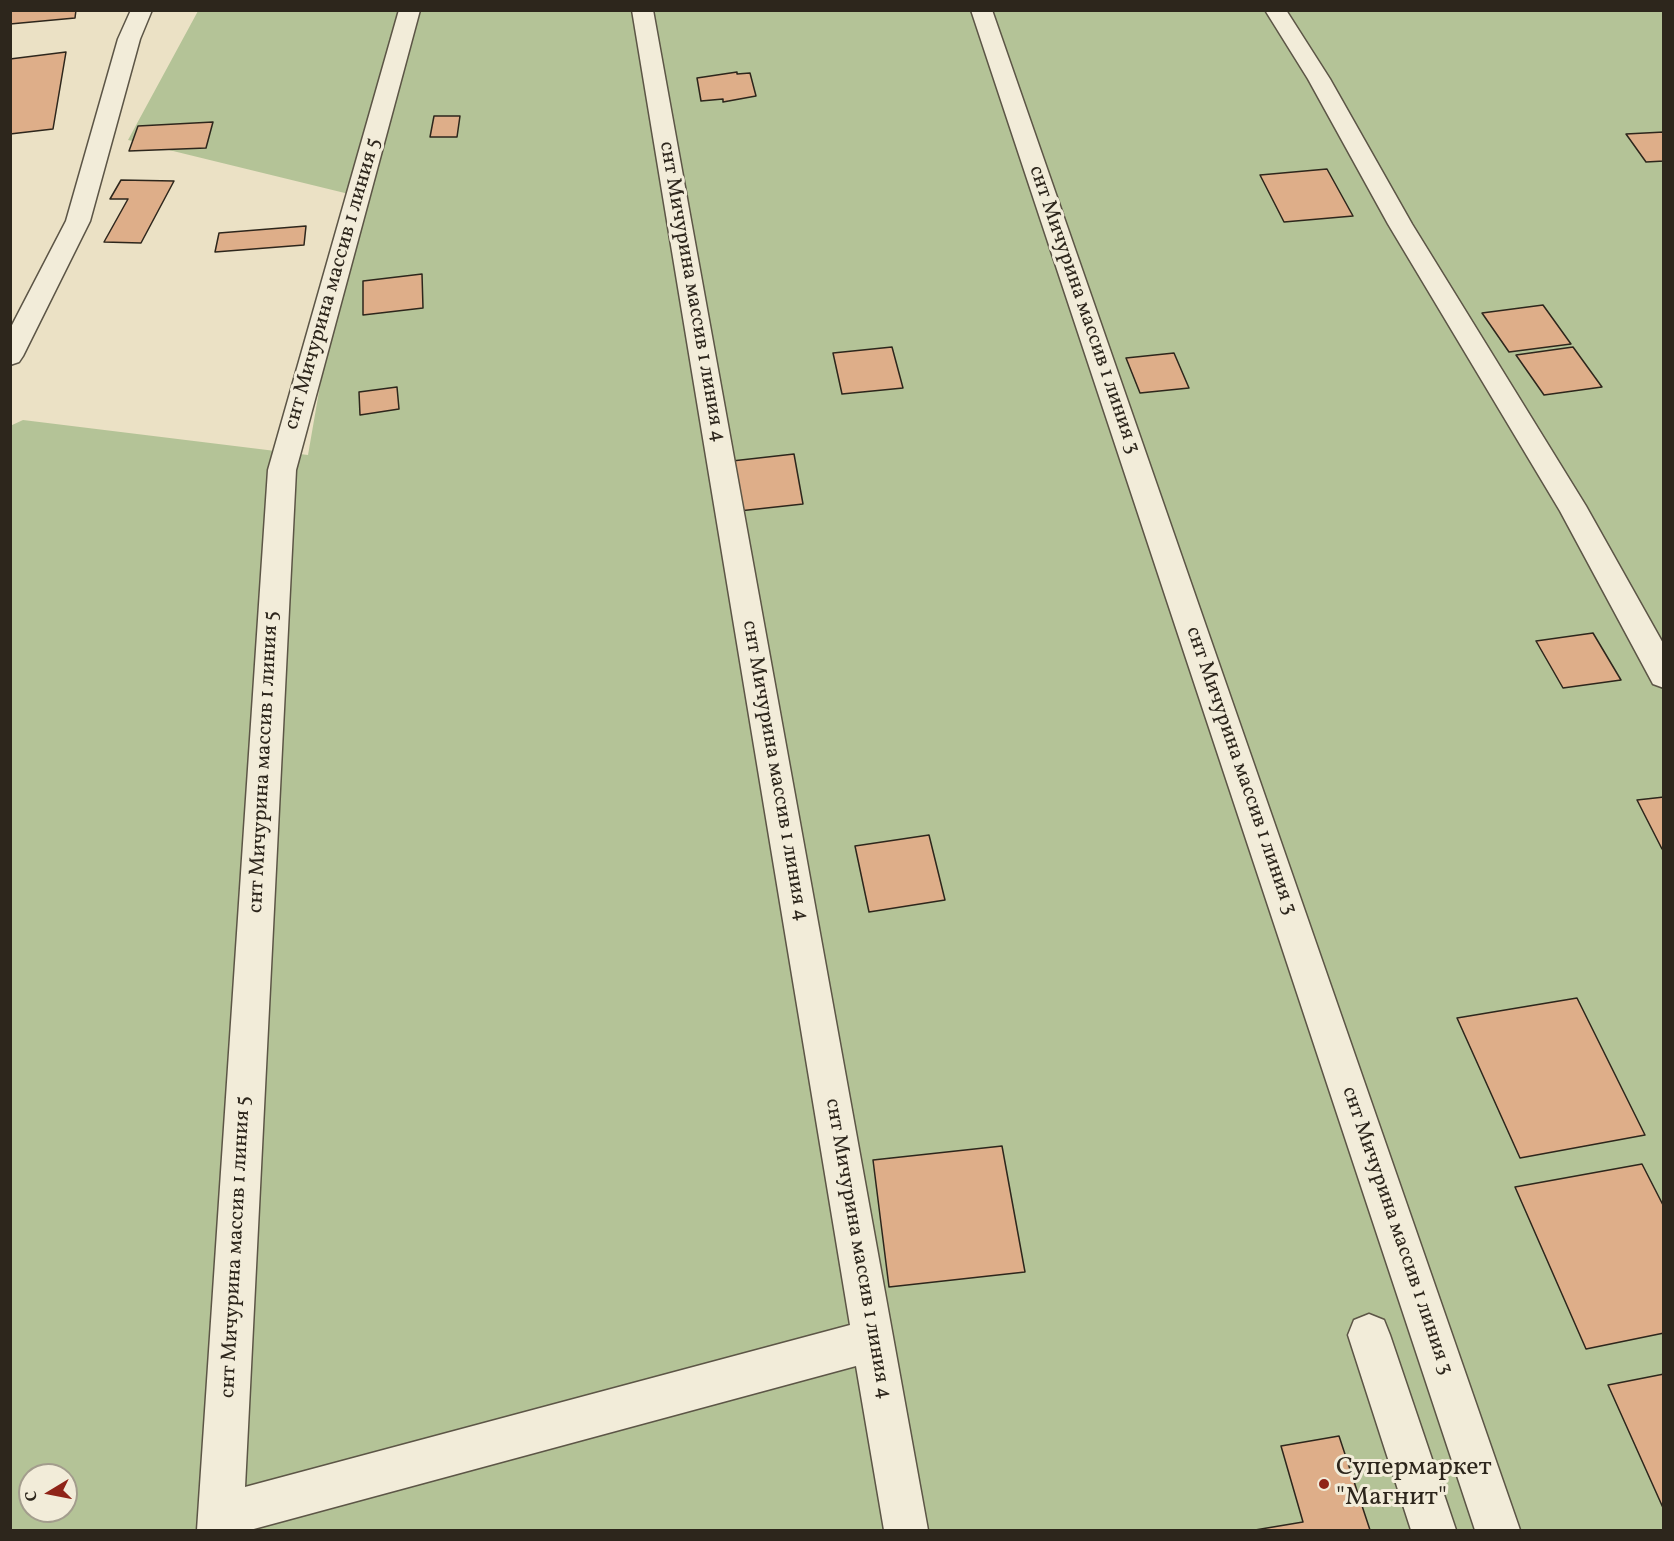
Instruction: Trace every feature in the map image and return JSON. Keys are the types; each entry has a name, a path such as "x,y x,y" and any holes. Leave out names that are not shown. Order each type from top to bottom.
{"street":[{"path":"10,356 78,221 129,39 142,10"},
{"name":"снт Мичурина массив 1 линия 5","path":"220,1523 282,470 410,10"},
{"name":"снт Мичурина массив 1 линия 4","path":"642,10 906,1530"},
{"name":"снт Мичурина массив 1 линия 3","path":"981,10 1498,1530"},
{"path":"1275,10 1319,79 1400,224 1572,506 1664,675"},
{"path":"1369,1335 1434,1530"},
{"path":"220,1523 873,1340"}],"green space":[{"path":"198,11 1663,11 1663,1530 11,1530 10,426 23,420 308,455 353,195 128,140"}],"building":[{"path":"10,10 76,10 75,18 10,24"},
{"path":"66,52 53,129 10,134 10,59"},
{"path":"737,72 737,74 750,73 756,96 723,102 723,99 701,101 697,78"},
{"path":"434,116 460,116 457,137 430,137"},
{"path":"213,122 206,148 129,151 138,126"},
{"path":"1664,132 1664,161 1646,162 1626,134"},
{"path":"1327,169 1353,216 1284,222 1260,175"},
{"path":"121,180 174,181 141,243 104,242 128,199 110,199"},
{"path":"306,226 304,245 215,252 219,233"},
{"path":"422,274 423,308 363,315 363,281"},
{"path":"1543,305 1571,344 1509,352 1482,313"},
{"path":"892,347 903,388 842,394 833,353"},
{"path":"1573,347 1602,387 1544,395 1516,355"},
{"path":"1174,353 1189,388 1140,393 1126,358"},
{"path":"397,387 399,409 360,415 359,392"},
{"path":"794,454 803,504 739,511 732,461"},
{"path":"1593,633 1621,680 1563,688 1536,641"},
{"path":"1664,797 1664,849 1662,849 1637,800"},
{"path":"929,835 945,900 869,912 855,846"},
{"path":"1577,998 1645,1135 1520,1158 1457,1018"},
{"path":"1002,1146 1025,1272 889,1287 873,1160"},
{"path":"1642,1164 1664,1207 1664,1333 1586,1349 1515,1187"},
{"path":"1664,1374 1664,1510 1608,1385"},
{"name":"Супермаркет \"Магнит\"","path":"1339,1436 1370,1530 1255,1530 1303,1522 1281,1446"}],"place":[{"name":"Супермаркет \"Магнит\"","path":"1324,1484"}]}
